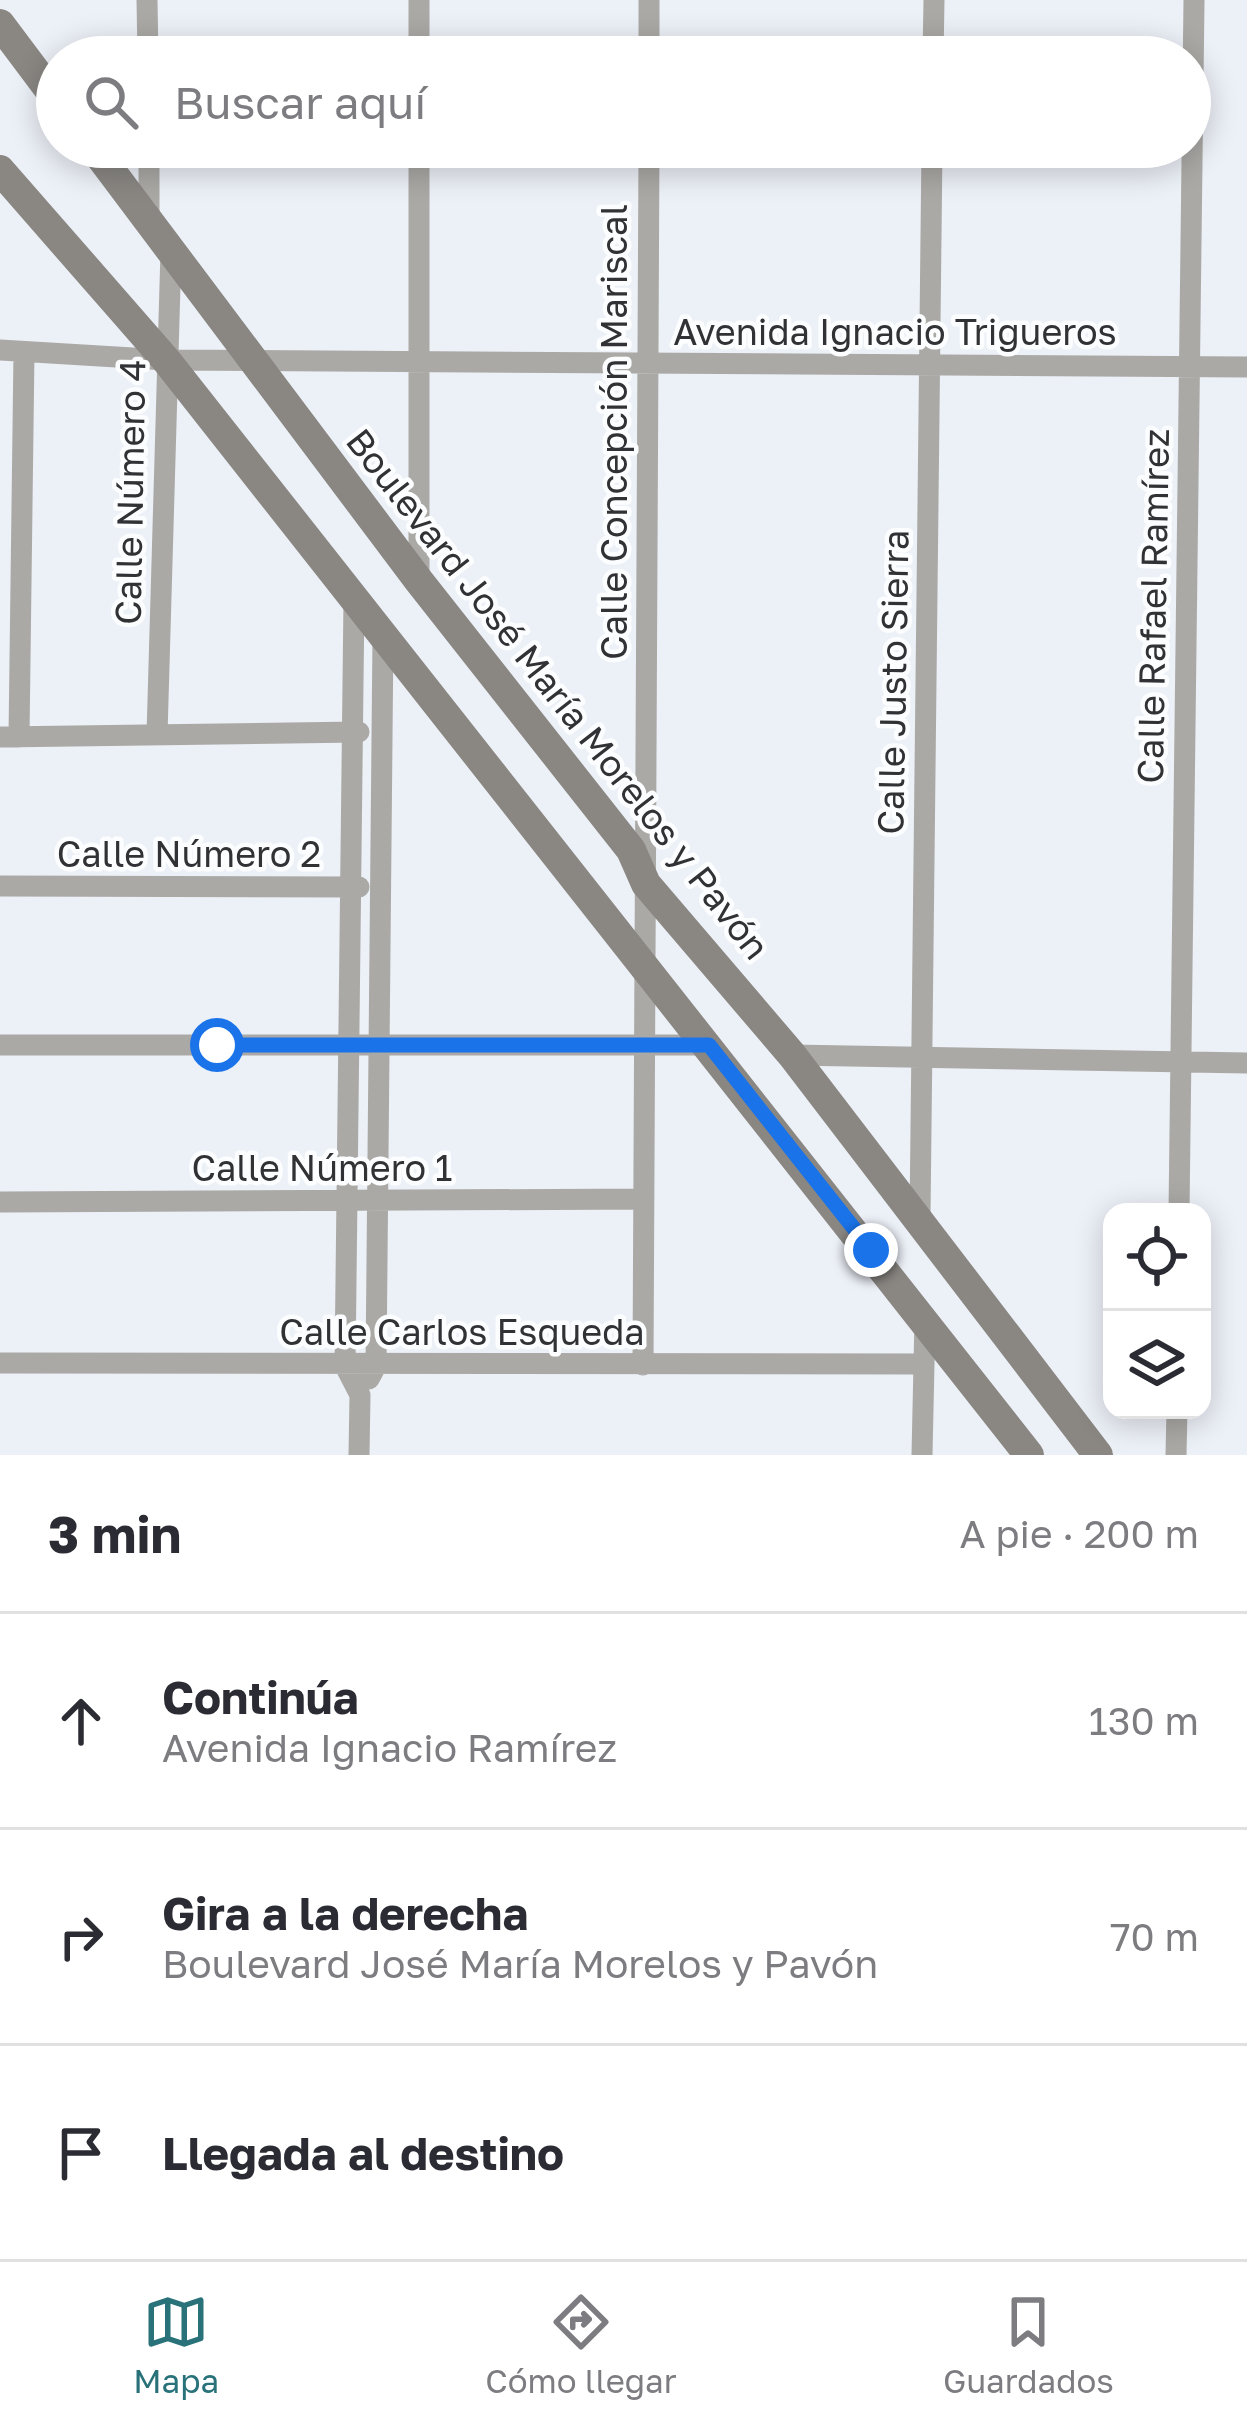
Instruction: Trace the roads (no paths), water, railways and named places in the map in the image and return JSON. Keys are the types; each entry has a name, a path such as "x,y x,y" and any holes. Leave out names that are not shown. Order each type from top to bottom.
{"main road":[{"path":"0,24 36,72"},
{"name":"Boulevard José María Morelos y Pavón","path":"109,168 419,580 631,850 646,884 792,1055 1098,1455"},
{"path":"0,170 166,360 1029,1455"}],"street":[{"path":"147,0 148,36"},
{"path":"419,0 419,36"},
{"path":"649,0 649,36"},
{"path":"933,36 934,0"},
{"name":"Calle Rafael Ramírez","path":"1194,0 1194,36"},
{"path":"148,168 149,222"},
{"path":"419,168 419,580"},
{"name":"Calle Concepción Mariscal","path":"643,1365 649,168"},
{"name":"Calle Justo Sierra","path":"920,1217 932,168"},
{"name":"Calle Rafael Ramírez","path":"1179,1203 1192,168"},
{"name":"Calle Número 4","path":"158,734 172,251"},
{"name":"Avenida Ignacio Trigueros","path":"0,350 166,360 1247,368"},
{"path":"24,352 9,737 379,731"},
{"path":"354,598 348,732 345,1366 360,1395"},
{"path":"358,1455 360,1395 376,1366 383,634"},
{"name":"Calle Número 2","path":"0,886 378,887"},
{"path":"0,1045 709,1045"},
{"path":"792,1055 1247,1064"},
{"name":"Calle Número 1","path":"0,1202 644,1199"},
{"path":"922,1455 925,1318"},
{"name":"Calle Carlos Esqueda","path":"0,1363 923,1364"},
{"path":"1176,1455 1177,1419"}]}
